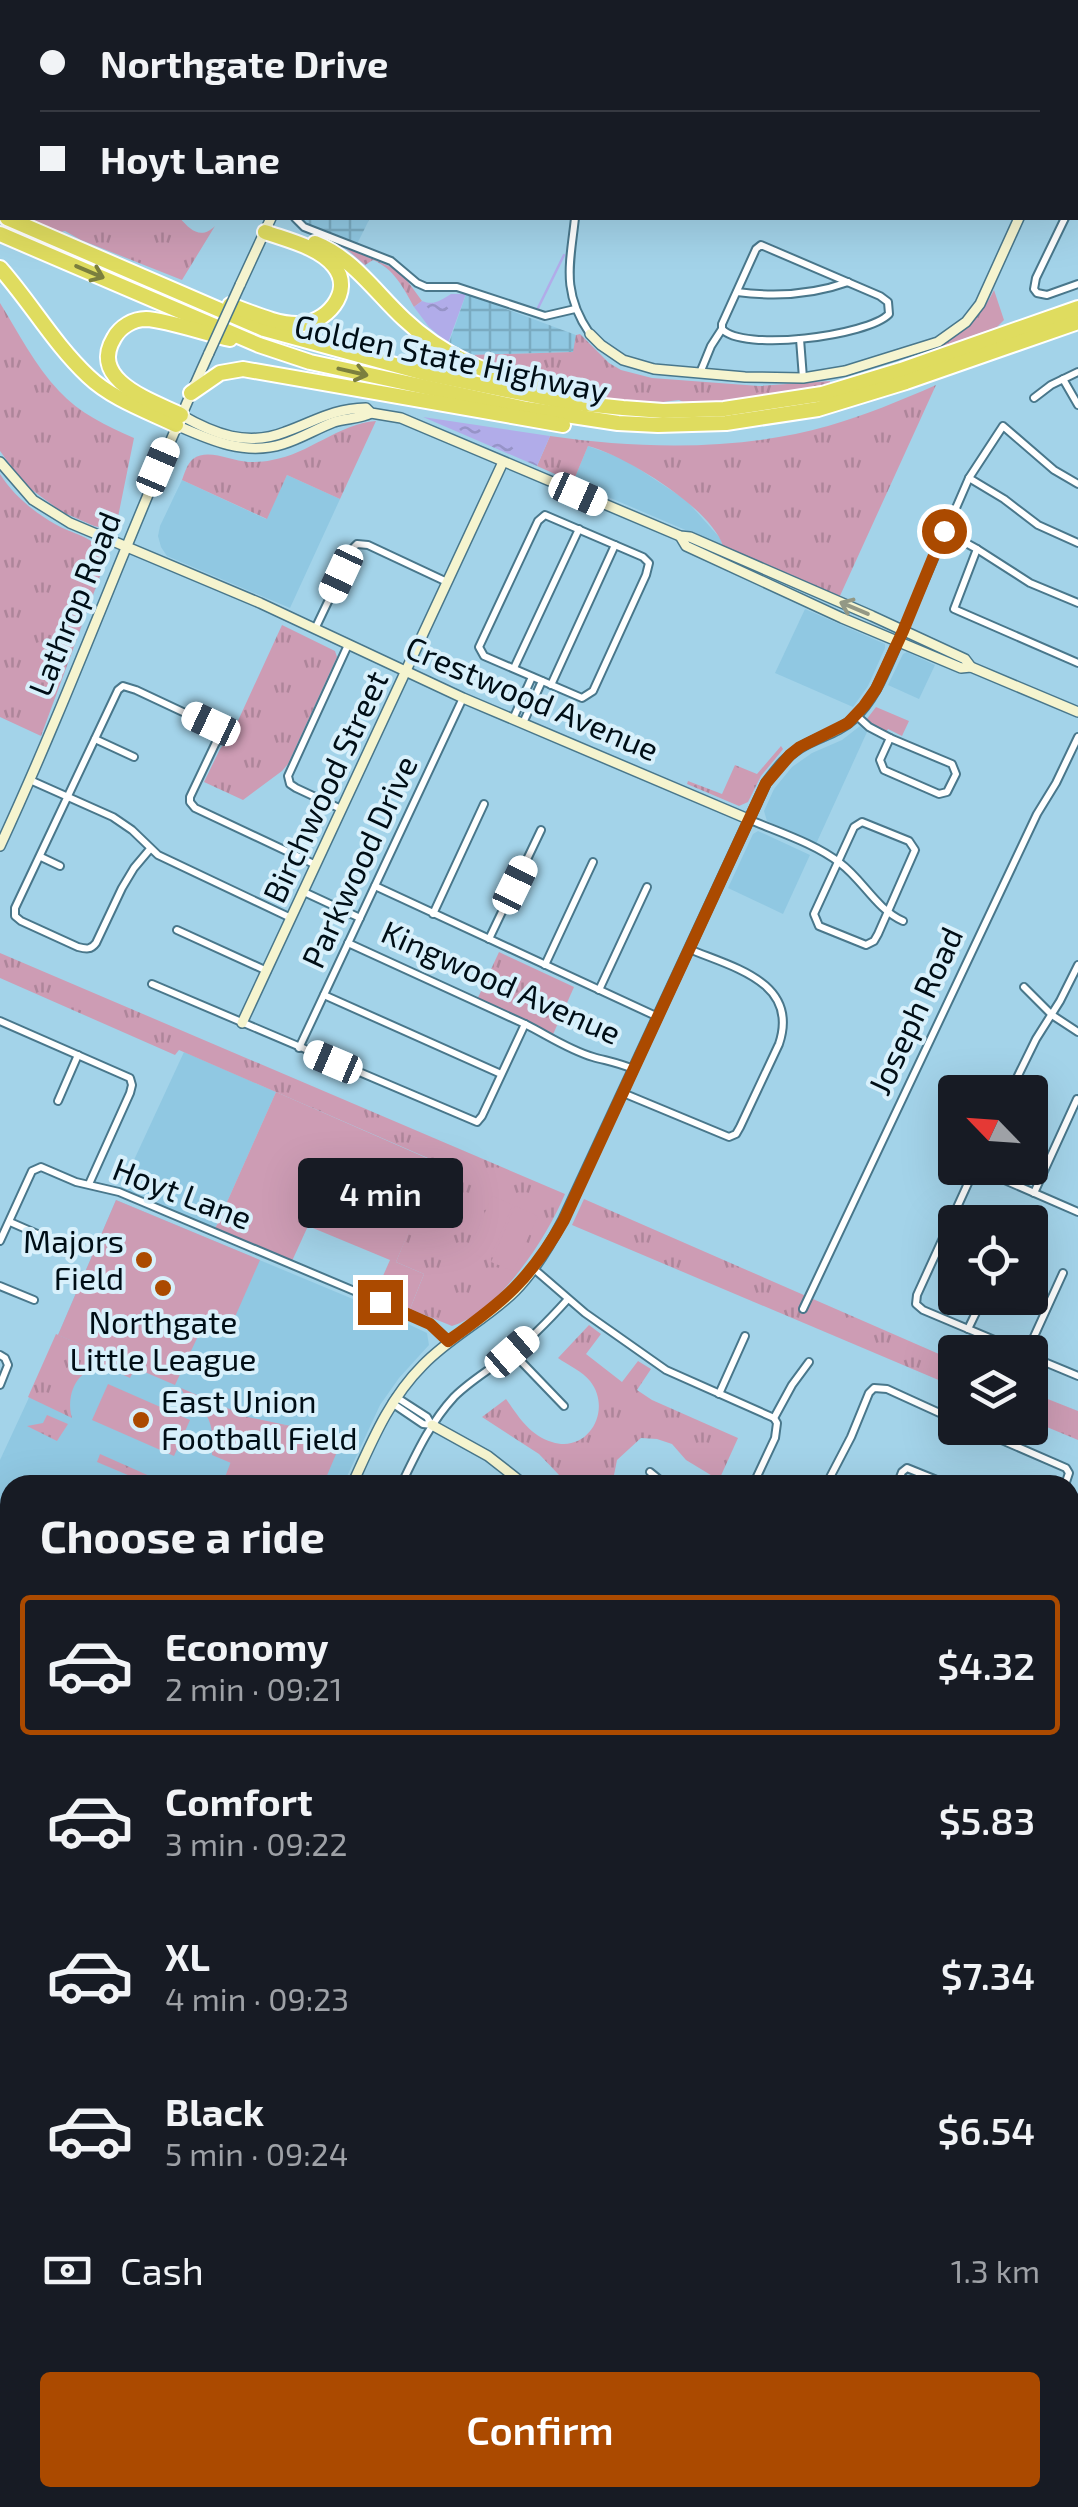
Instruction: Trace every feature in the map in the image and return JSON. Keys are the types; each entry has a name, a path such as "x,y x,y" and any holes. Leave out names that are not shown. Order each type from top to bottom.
{"highway":[{"name":"Golden State Highway","path":"13,220 264,329 428,374 600,406 724,409 822,394 1078,308"},
{"path":"14,220 215,300 283,322 312,322 329,314 340,292 339,274 333,265 268,224"},
{"path":"268,224 336,252 421,334 457,359 498,376 600,406"},
{"name":"Golden State Highway","path":"0,234 259,345 341,369 558,415 658,425 726,423 839,403 1078,322"},
{"path":"0,268 89,377 112,394 178,420"},
{"path":"178,420 123,386 111,372 108,353 120,330 132,322 148,320 259,345"},
{"path":"191,393 220,373 243,369 571,426 664,430 726,423"}],"street":[{"path":"298,220 304,227 391,261 426,286 458,287 545,316 576,309"},
{"path":"574,220 568,280 576,309 590,334 613,354 654,369 803,378 844,372 925,346 954,332 980,304 1018,220"},
{"path":"1064,220 1034,289 1047,295 1078,284"},
{"name":"Lathrop Road","path":"0,846 178,420 268,224"},
{"path":"700,373 761,245 886,300 890,310 885,319 872,325 800,339 742,338 728,335 722,328"},
{"path":"737,292 805,293 848,282"},
{"path":"800,339 803,378"},
{"path":"1034,398 1078,372"},
{"path":"1063,379 1078,405"},
{"path":"178,420 220,444 265,447 371,412 402,418 690,537 1078,712"},
{"path":"357,1475 394,1400 425,1363 448,1341 496,1307 534,1269 564,1220 766,783 800,747 857,716 876,689 969,478 1003,426 1054,470 1078,484"},
{"name":"Crestwood Avenue","path":"0,462 25,492 70,523 816,849 839,862 888,912 902,921"},
{"name":"Birchwood Street","path":"242,1023 503,462"},
{"path":"969,478 1038,525 1078,543"},
{"path":"545,516 578,529 648,561 649,566 593,691 586,697 546,683 480,652 479,648 538,520 545,516"},
{"path":"514,668 578,529"},
{"path":"944,531 1030,582 1078,603"},
{"path":"680,536 686,546 898,642 961,668 971,667"},
{"path":"315,629 357,544 368,545 448,583"},
{"path":"518,722 546,683 615,545"},
{"path":"978,549 954,608 1078,663"},
{"path":"342,810 296,788 288,776 348,646"},
{"path":"518,722 532,676"},
{"path":"150,850 128,878 96,943 88,949 16,916 15,908 66,797 123,686 217,728 219,736 190,797 195,808 317,865"},
{"name":"Parkwood Drive","path":"299,1048 463,698"},
{"path":"857,716 890,738 952,764 956,774 948,792 939,794 884,770 880,760 890,738"},
{"name":"Joseph Road","path":"803,1308 1036,814 1078,738"},
{"path":"94,739 134,757"},
{"path":"30,780 125,824 150,850 292,918"},
{"path":"433,914 484,804"},
{"path":"862,822 914,844 915,854 888,912 874,941 866,946 816,924 814,914 854,828 862,822"},
{"path":"489,939 541,830"},
{"path":"40,857 60,866"},
{"path":"545,965 593,862"},
{"path":"375,886 658,1017"},
{"path":"599,990 647,887"},
{"path":"304,892 360,918"},
{"path":"177,930 268,971"},
{"name":"Kingwood Avenue","path":"348,943 593,1057 634,1070"},
{"path":"623,1092 728,1137 740,1127 779,1044 782,1013 777,997 762,982 689,949"},
{"path":"1018,1075 1078,965"},
{"path":"152,984 477,1122 524,1024"},
{"path":"1024,987 1052,1015 1078,1032"},
{"path":"324,995 501,1074"},
{"path":"0,1021 128,1076 132,1082 89,1184"},
{"path":"58,1101 78,1054"},
{"path":"1034,1193 1077,1099"},
{"name":"Hoyt Lane","path":"10,1222 34,1169 40,1167 76,1182 119,1192 409,1314 438,1329 448,1341"},
{"path":"968,1185 916,1304 982,1335"},
{"path":"1015,1185 1078,1212"},
{"path":"0,1242 10,1222 58,1243"},
{"path":"534,1269 647,1358 682,1378 774,1418 774,1438 757,1475"},
{"path":"1035,1335 1063,1274"},
{"path":"0,1286 34,1300"},
{"path":"406,1475 432,1425 464,1387 512,1352 568,1299"},
{"path":"968,1329 975,1315"},
{"path":"719,1394 745,1336"},
{"path":"512,1352 564,1406"},
{"path":"0,1354 7,1362 0,1385"},
{"path":"774,1418 809,1362"},
{"path":"1048,1363 1078,1376"},
{"path":"831,1475 872,1389 879,1387 938,1413"},
{"path":"394,1400 423,1424 432,1425 488,1456 512,1475"},
{"path":"1013,1445 1066,1468 1068,1475"},
{"path":"902,1475 905,1469 925,1475"},
{"path":"650,1472 654,1475"}],"shaded area":[{"path":"302,220 369,220 357,244"},
{"path":"466,294 576,335 574,352 469,355 449,343"},
{"path":"588,446 624,459 686,500 723,546 573,482"},
{"path":"287,475 340,499 290,608 167,556 161,547 160,526 182,480 266,519"},
{"path":"805,609 885,644 868,686 853,707 775,673"},
{"path":"907,652 935,665 919,699 888,685"},
{"path":"860,726 867,732 816,844 767,821 764,811 774,789 792,767"},
{"path":"758,831 810,855 783,914 728,888 753,834"},
{"path":"184,1052 276,1092 215,1229 121,1188"},
{"path":"116,1200 372,1307 427,1333 429,1345 380,1405 348,1475 0,1475 0,1460"}],"green space":[{"path":"27,220 182,220 200,233 215,226 182,280"},
{"path":"343,246 393,268 422,301 414,307 387,268 373,260 365,265"},
{"path":"994,290 1004,320 997,327 935,349 969,324"},
{"path":"0,303 59,391 84,412 134,438 117,522 103,528 62,512 32,490 0,451"},
{"path":"580,334 609,363 652,378 759,386 830,384 725,401 615,400 500,370 469,355 573,352 576,335"},
{"path":"936,385 839,598 723,546 715,531 685,500 623,460 588,446 573,482 537,466 550,436 654,445 760,440 842,422"},
{"path":"376,421 340,499 287,475 267,519 182,480 189,463 199,456 269,461 299,452 362,423"},
{"path":"0,474 32,508 88,539 104,554 103,568 41,736 0,717"},
{"path":"282,625 335,651 337,657 288,764 243,800 204,782 231,736"},
{"path":"876,707 909,721 902,736 888,729 885,734 866,720"},
{"path":"781,746 783,749 761,776 748,802 739,806 687,784 688,781 722,794 735,765 757,774"},
{"path":"499,952 574,987 551,1039 476,1002"},
{"path":"0,953 565,1194 520,1270 470,1318 452,1326 410,1309 424,1274 396,1262 437,1162 179,1050 175,1055 0,978"},
{"path":"276,1092 438,1163 396,1262 424,1274 410,1309 375,1294 390,1260 308,1226 292,1261 215,1229"},
{"path":"492,1196 513,1205 489,1260 468,1252"},
{"path":"584,1199 938,1354 938,1380 572,1225"},
{"name":"Northgate Little League","path":"116,1200 260,1260 231,1326 207,1317 175,1385 58,1335"},
{"path":"515,1206 538,1216 513,1271 491,1262"},
{"path":"589,1325 601,1334 586,1354 622,1382 638,1361 651,1369 637,1390 738,1438 721,1475 711,1475 686,1460 672,1444 641,1438 617,1460 614,1475 559,1475 539,1454 482,1417 506,1399 525,1425 544,1439 565,1444 586,1436 598,1416 596,1392 587,1378 558,1358"},
{"path":"56,1334 135,1368 130,1378 107,1369 88,1371 72,1391 72,1418 28,1397"},
{"name":"East Union Football Field","path":"108,1384 190,1420 174,1456 92,1420"},
{"path":"181,1388 248,1417 286,1425 239,1443 231,1463 212,1455 210,1422 201,1409 186,1399"},
{"path":"1048,1399 1078,1411 1078,1440 1048,1428"},
{"path":"47,1415 68,1424 57,1441 27,1426 43,1423"},
{"path":"286,1425 310,1430 339,1447 327,1475 226,1475 238,1443"},
{"path":"100,1454 147,1475 128,1475 97,1462"}],"water":[{"path":"451,294 466,294 448,343 414,307 422,301 434,303"},
{"path":"423,417 550,436 537,466"}],"waterway":[{"path":"538,308 564,255"}],"place":[{"name":"Majors Field","path":"144,1260"},
{"name":"Northgate Little League","path":"163,1288"},
{"name":"East Union Football Field","path":"141,1420"}],"route":[{"path":"380,1302 430,1324 448,1341 496,1307 534,1269 564,1220 766,783 800,747 857,716 876,689 944,531"}]}
